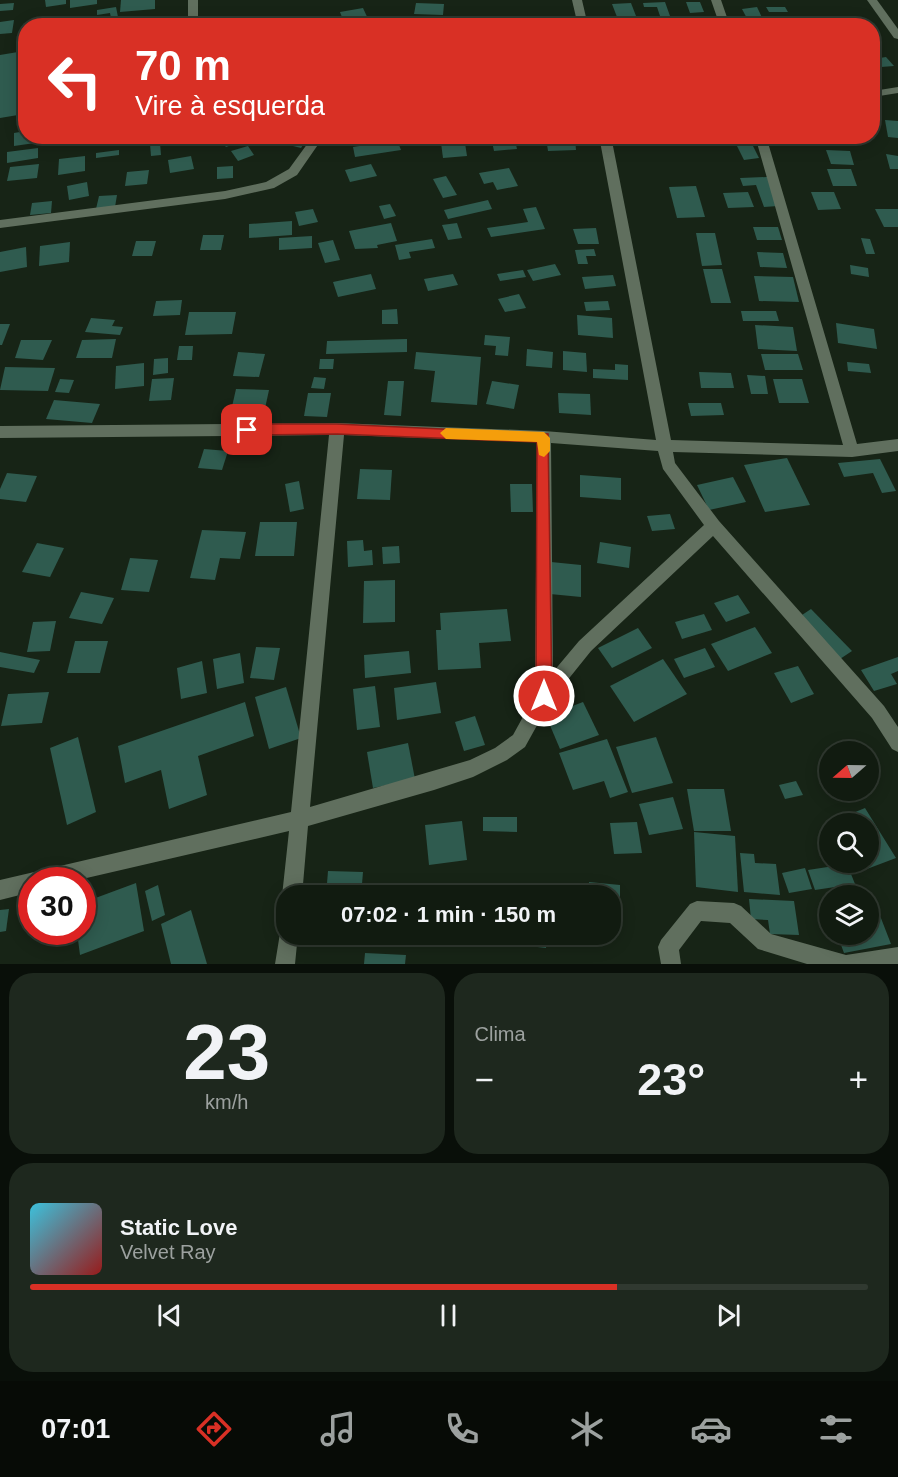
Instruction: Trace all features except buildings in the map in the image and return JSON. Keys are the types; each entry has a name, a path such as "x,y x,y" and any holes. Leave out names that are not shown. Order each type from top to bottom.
{"street":[{"path":"193,0 193,18"},
{"path":"577,0 581,18"},
{"path":"716,0 722,18"},
{"path":"872,0 898,36"},
{"path":"880,93 898,90"},
{"path":"0,224 225,195 270,185 293,172 313,144"},
{"path":"607,144 668,465 714,526 878,712 898,743"},
{"path":"762,144 852,451"},
{"path":"0,432 337,429 664,446 852,451 898,445"},
{"path":"293,885 337,429"},
{"path":"544,438 544,696"},
{"path":"95,867 300,819 434,781 473,768 501,754 519,741 544,696 585,646 714,526"},
{"path":"0,890 18,886"},
{"path":"671,964 668,947 697,911 734,913 765,942 843,964"},
{"path":"285,964 287,945"},
{"path":"849,964 898,957"}],"slow traffic":[{"path":"446,433 544,438 544,451"}],"route":[{"path":"247,430 337,429 544,438 544,696"}]}
